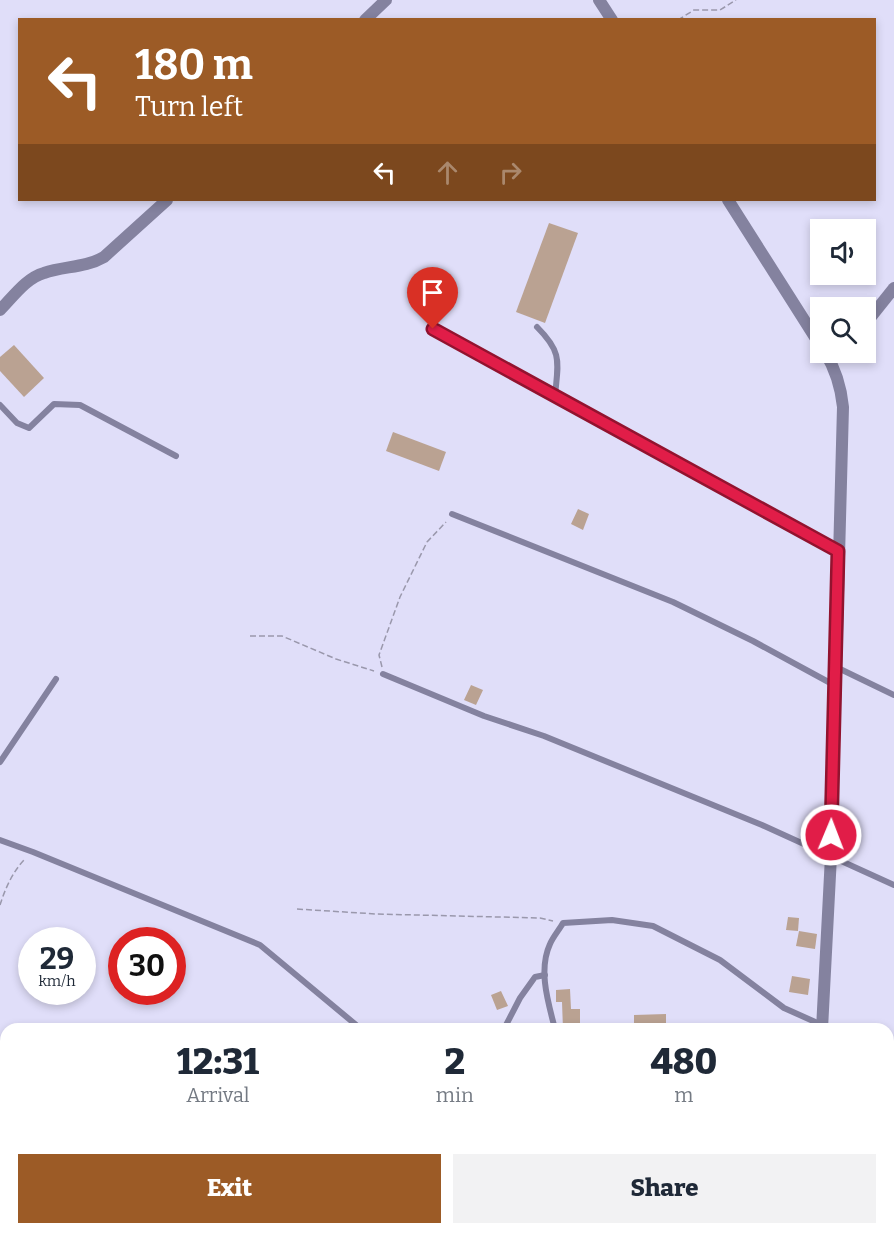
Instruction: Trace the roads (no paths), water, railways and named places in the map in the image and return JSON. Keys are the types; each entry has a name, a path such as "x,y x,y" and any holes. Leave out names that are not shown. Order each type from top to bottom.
{"street":[{"path":"367,18 386,0"},
{"path":"599,0 611,18"},
{"path":"0,310 31,279 43,273 93,263 104,257 166,201"},
{"path":"729,201 810,329"},
{"path":"876,310 894,288"},
{"path":"822,1023 831,856 843,407 840,385 833,364"}],"lane":[{"path":"537,327 549,340 558,357 555,396"},
{"path":"433,329 838,551"},
{"path":"0,405 17,423 29,428 54,404 80,405 176,456"},
{"path":"452,514 673,602 753,641 834,685"},
{"path":"835,667 894,695"},
{"path":"383,674 484,716 544,736 762,825 894,885"},
{"path":"0,762 56,679"},
{"path":"0,840 260,945 354,1023"},
{"path":"554,1023 545,985 545,962 550,944 563,923 612,920 653,926 720,960 784,1008 814,1023"},
{"path":"507,1023 520,998 535,977 545,975"}]}
